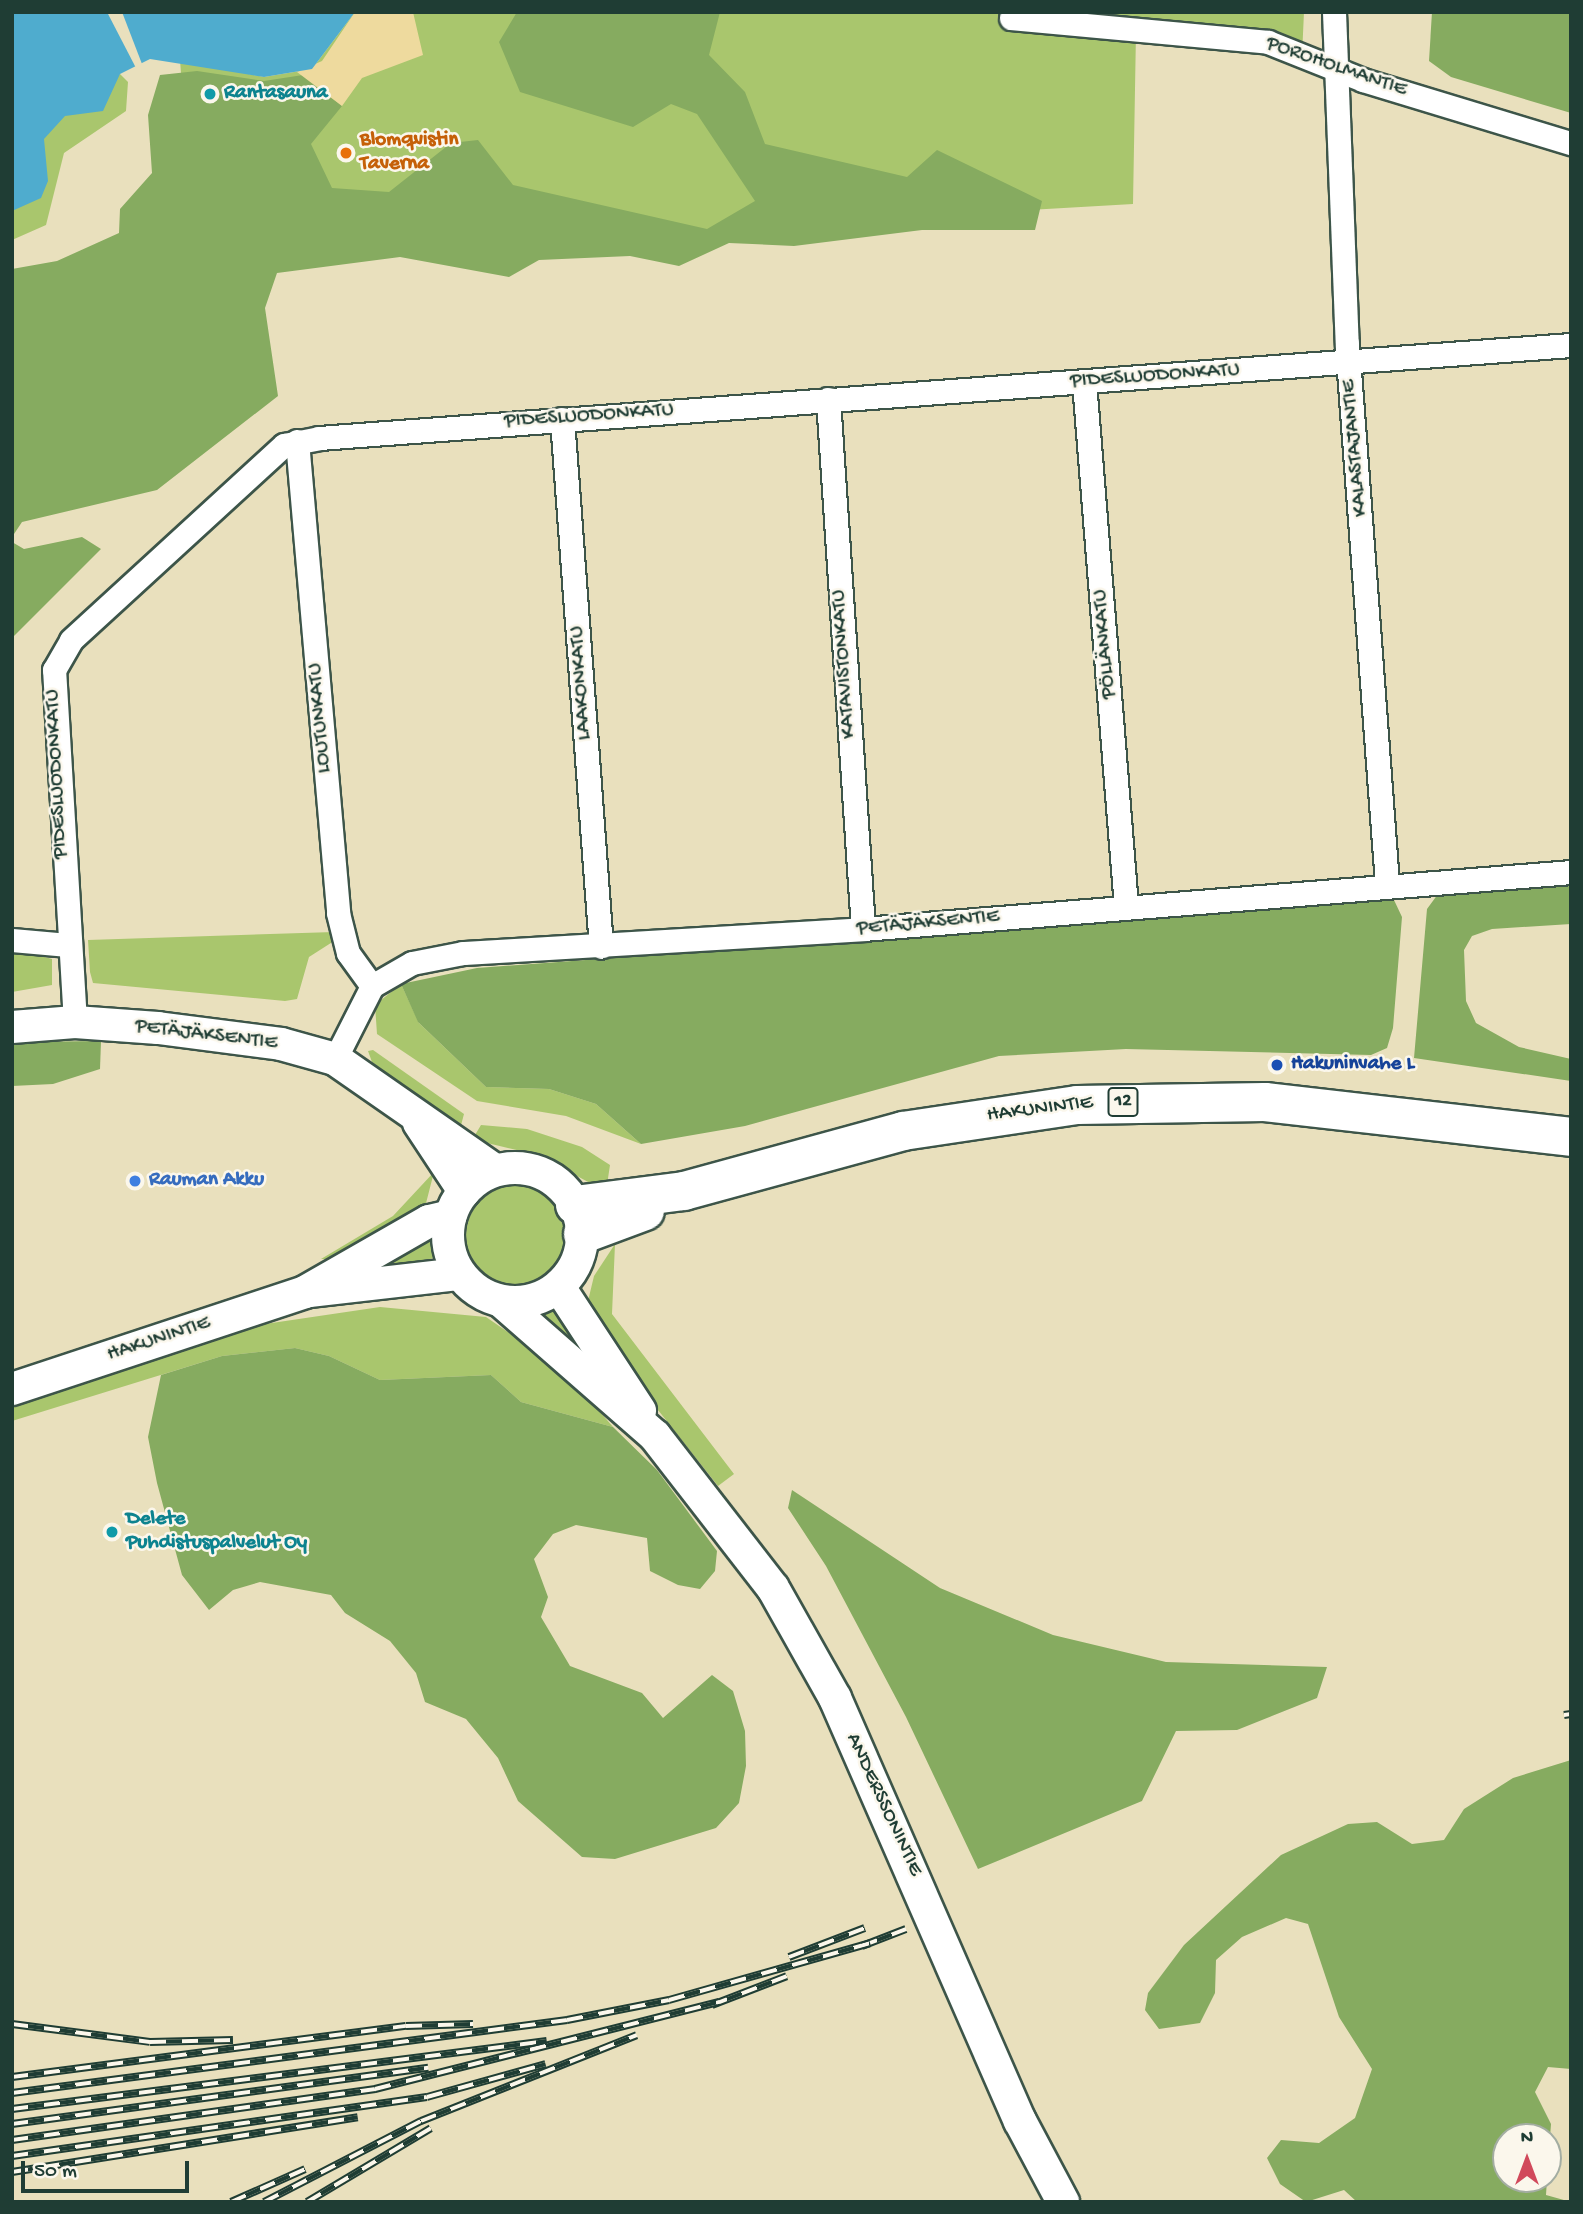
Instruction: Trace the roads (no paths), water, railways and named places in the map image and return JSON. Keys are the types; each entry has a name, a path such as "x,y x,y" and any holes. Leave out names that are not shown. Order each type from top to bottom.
{"highway":[{"name":"HAKUNINTIE","path":"579,1219 903,1131 1130,1101 1292,1104 1571,1137"}],"main road":[{"name":"PETÄJÄKSENTIE","path":"12,1027 75,1022 223,1036 335,1059 419,1121 495,1170"},
{"name":"PETÄJÄKSENTIE","path":"419,1121 457,1203"},
{"path":"495,1170 542,1173 579,1219 580,1254 559,1287 541,1298 502,1302 459,1274 450,1256 457,1203 495,1170"},
{"name":"HAKUNINTIE","path":"12,1389 305,1292 457,1203"},
{"name":"HAKUNINTIE","path":"305,1292 459,1274"},
{"name":"ANDERSSONINTIE","path":"559,1287 655,1436 774,1588 835,1698 948,1945 1020,2121 1063,2202"},
{"name":"ANDERSSONINTIE","path":"502,1302 655,1436"}],"street":[{"name":"KALASTAJANTIE","path":"1334,12 1332,68 1349,363 1387,883"},
{"name":"POROHOLMANTIE","path":"1011,18 1268,42 1332,68 1571,143"},
{"name":"PIDESLUODONKATU","path":"75,1022 51,685 61,653 284,445 298,441 562,419 1571,345"},
{"name":"PÖLLÄNKATU","path":"1084,382 1126,906"},
{"name":"KATAVISTONKATU","path":"828,399 863,929"},
{"name":"LAAKONKATU","path":"562,419 601,947"},
{"name":"LOUTUNKATU","path":"298,441 338,913 348,953 372,986"},
{"name":"PETÄJÄKSENTIE","path":"372,986 412,963 463,953 601,947 863,929 1387,883 1571,872"},
{"path":"12,940 68,945"},
{"path":"335,1059 372,986"}],"water":[{"path":"12,12 355,12 312,69 264,77 150,59 120,74 103,111 65,116 44,139 48,181 41,198 12,211"}],"railway":[{"path":"1564,1715 1571,1714"},
{"path":"789,1957 865,1928"},
{"path":"862,1946 906,1929"},
{"path":"12,2093 567,2020 669,2000 870,1943"},
{"path":"712,2005 787,1976"},
{"path":"12,2140 375,2089 719,2002"},
{"path":"12,2024 150,2042 233,2040"},
{"path":"12,2077 406,2026 473,2024"},
{"path":"264,2202 421,2121 637,2035"},
{"path":"12,2109 547,2041"},
{"path":"12,2156 427,2097 546,2064"},
{"path":"12,2124 428,2068"},
{"path":"12,2172 358,2117"},
{"path":"307,2202 431,2128"},
{"path":"231,2202 305,2169"}],"place":[{"name":"Rantasauna","path":"210,94"},
{"name":"Blomqvistin Taverna","path":"346,153"},
{"name":"Hakuninvahe L","path":"1277,1065"},
{"name":"Rauman Akku","path":"135,1181"},
{"name":"Delete Puhdistuspalvelut Oy","path":"112,1532"}]}
